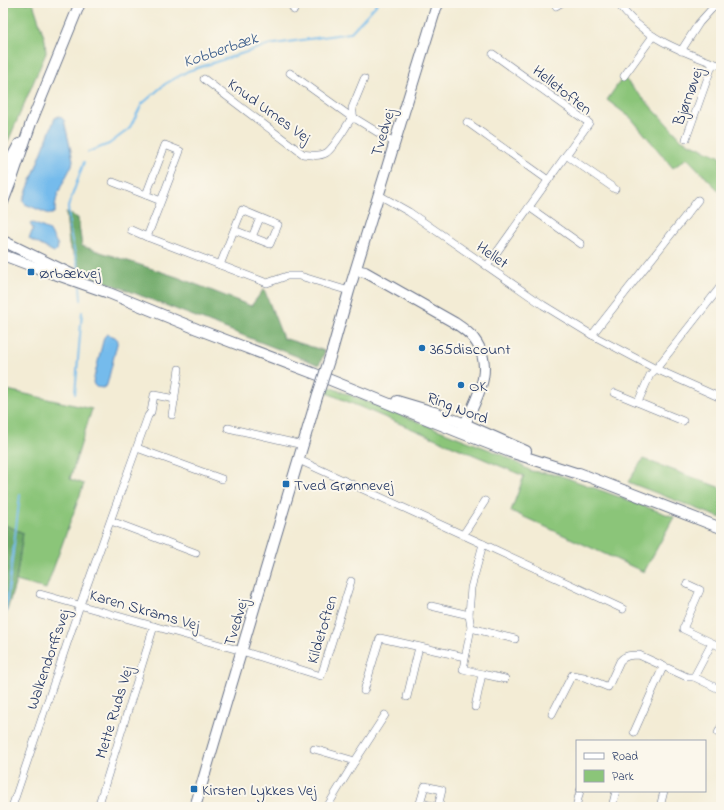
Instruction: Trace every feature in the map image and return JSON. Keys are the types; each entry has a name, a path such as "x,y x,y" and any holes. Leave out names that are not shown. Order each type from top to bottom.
{"street":[{"path":"3,202 31,123 80,3"},
{"path":"290,3 294,10"},
{"name":"Tvedvej","path":"195,807 349,291 436,8 439,3"},
{"name":"Bjørnøvej","path":"618,3 638,25 653,36 681,51 721,66"},
{"path":"681,51 699,24 717,3"},
{"path":"624,76 653,36"},
{"name":"Helletoften","path":"487,266 589,123 493,54"},
{"name":"Bjørnøvej","path":"686,139 713,63"},
{"path":"290,73 354,119 395,143"},
{"path":"354,119 352,108 364,78"},
{"name":"Knud Urnes Vej","path":"204,79 303,154 313,156 325,154 332,148 349,122 354,119"},
{"path":"467,122 548,180"},
{"path":"3,174 31,123"},
{"path":"146,195 165,145 180,151 147,236"},
{"path":"566,155 614,189"},
{"path":"113,182 161,201"},
{"name":"Hellet","path":"379,195 409,212 543,305 592,335 656,369 721,398"},
{"path":"592,335 698,200"},
{"path":"529,207 581,244"},
{"path":"220,265 234,230 242,210 278,225 270,244 234,230"},
{"path":"252,237 260,218"},
{"path":"131,230 267,283 287,276 300,276 349,291"},
{"name":"Ring Nord","path":"3,241 109,293"},
{"name":"Ring Nord","path":"3,255 109,293 197,329 318,375 434,412 463,429 510,452 585,476 721,528"},
{"path":"356,270 365,272 455,323 466,330 474,338 482,355 485,367 484,376 481,390 463,429"},
{"path":"638,402 650,375 721,286"},
{"path":"172,415 179,369"},
{"path":"615,393 683,421"},
{"name":"Walkendorffsvej","path":"12,807 80,605 148,416 151,412 154,395 175,399"},
{"path":"228,428 303,445"},
{"path":"137,448 222,479"},
{"path":"299,460 623,609"},
{"path":"463,535 485,501"},
{"path":"111,521 196,553"},
{"path":"483,544 471,588 469,615 471,628 463,669 505,679"},
{"name":"Kildetoften","path":"242,651 321,676 350,581"},
{"path":"687,584 700,590 683,629 721,648"},
{"name":"Karen Skrams Vej","path":"40,594 242,651"},
{"path":"431,606 469,615"},
{"name":"Mette Ruds Vej","path":"98,807 154,626"},
{"path":"471,628 515,639"},
{"path":"364,692 380,638 465,657"},
{"path":"694,677 712,643"},
{"path":"407,697 419,647"},
{"path":"552,714 572,675 584,677 608,687 620,661 626,656 630,655 639,655 688,677 694,677 721,690"},
{"path":"634,732 664,667"},
{"path":"475,707 482,674"},
{"path":"327,807 355,760 385,715"},
{"path":"314,749 355,760"},
{"path":"576,807 580,792"},
{"path":"612,807 616,792"},
{"path":"660,807 664,792"}],"green space":[{"path":"3,3 33,3 45,40 46,53 6,146 3,144"},
{"path":"623,77 682,140 721,157 721,193 687,158 673,168 631,118 607,100"},
{"path":"66,212 78,218 82,246 177,277 251,306 264,289 283,338 325,351 319,365 83,273 69,245"},
{"path":"327,386 503,455 531,471 559,475 674,517 644,572 511,511 524,476 327,393"},
{"path":"3,389 92,409 70,479 84,484 46,589 16,581 23,533 3,524"},
{"path":"643,459 721,488 721,518 628,482"},
{"path":"3,524 23,533 16,581 5,617 3,617"}],"water":[{"path":"59,116 64,120 73,160 58,194 55,212 49,214 25,204 23,201 55,118"},
{"path":"33,223 49,230 58,245 57,251 54,252 29,239 33,229 30,224"},
{"path":"107,334 118,340 107,385 103,388 96,387 93,382 104,337"}],"waterway":[{"name":"Kobberbæk","path":"88,152 109,144 129,129 142,104 165,84 188,71 268,45 350,33 378,3"},
{"name":"Kobberbæk","path":"79,273 70,232 68,207 84,162"},
{"name":"Kobberbæk","path":"80,287 81,300"},
{"name":"Kobberbæk","path":"75,394 82,312"},
{"name":"Kobberbæk","path":"3,618 5,618 20,495"}],"place":[{"name":"Ørbækvej","path":"31,272"},
{"name":"365discount","path":"422,348"},
{"name":"OK","path":"461,385"},
{"name":"Tved Grønnevej","path":"286,484"},
{"name":"Kirsten Lykkes Vej","path":"194,789"}]}
